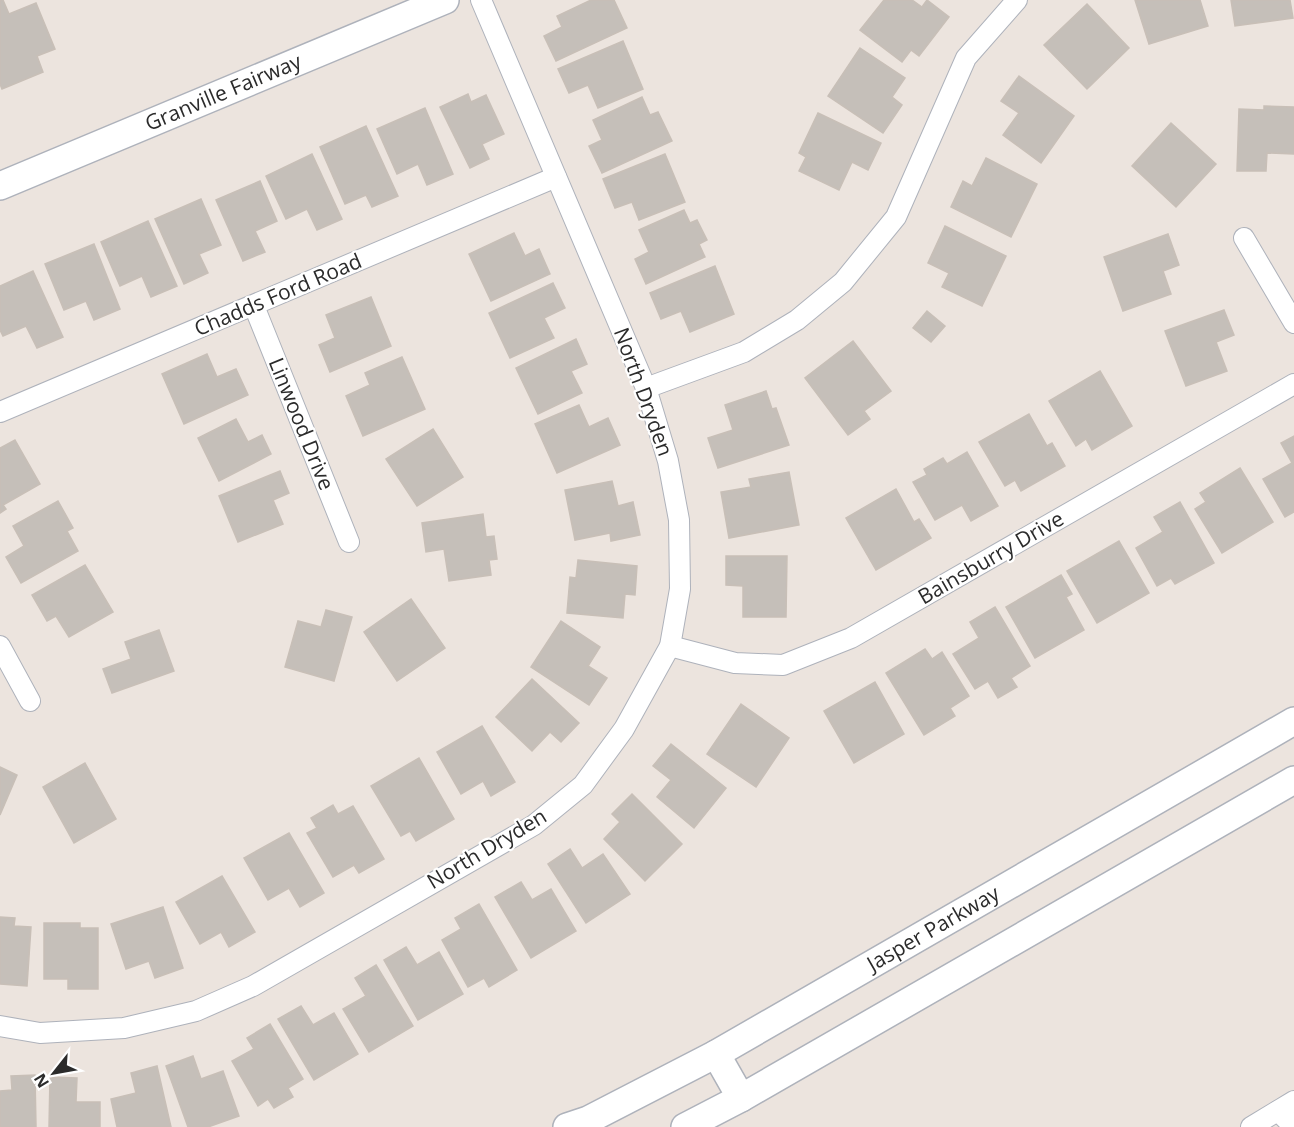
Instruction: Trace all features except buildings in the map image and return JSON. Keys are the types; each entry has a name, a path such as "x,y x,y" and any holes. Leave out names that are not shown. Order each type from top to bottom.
{"main road":[{"name":"Granville Fairway","path":"0,186 445,0"},
{"name":"Jasper Parkway","path":"567,1127 588,1120 716,1054 1294,722"},
{"path":"685,1127 741,1098 1294,780"},
{"path":"716,1054 741,1098"}],"street":[{"name":"North Dryden","path":"0,1026 40,1033 124,1028 196,1011 263,980 534,825 583,785 624,729 670,646 680,589 679,520 668,460 646,388 481,0"},
{"path":"646,388 744,351 797,320 843,282 896,217 966,58 1017,0"},
{"name":"Chadds Ford Road","path":"0,412 556,177"},
{"path":"1244,238 1294,323"},
{"name":"Linwood Drive","path":"254,306 349,542"},
{"name":"Bainsburry Drive","path":"670,646 735,663 783,665 851,638 1294,384"},
{"path":"0,646 30,701"},
{"path":"1251,1127 1286,1106 1294,1127"}]}
